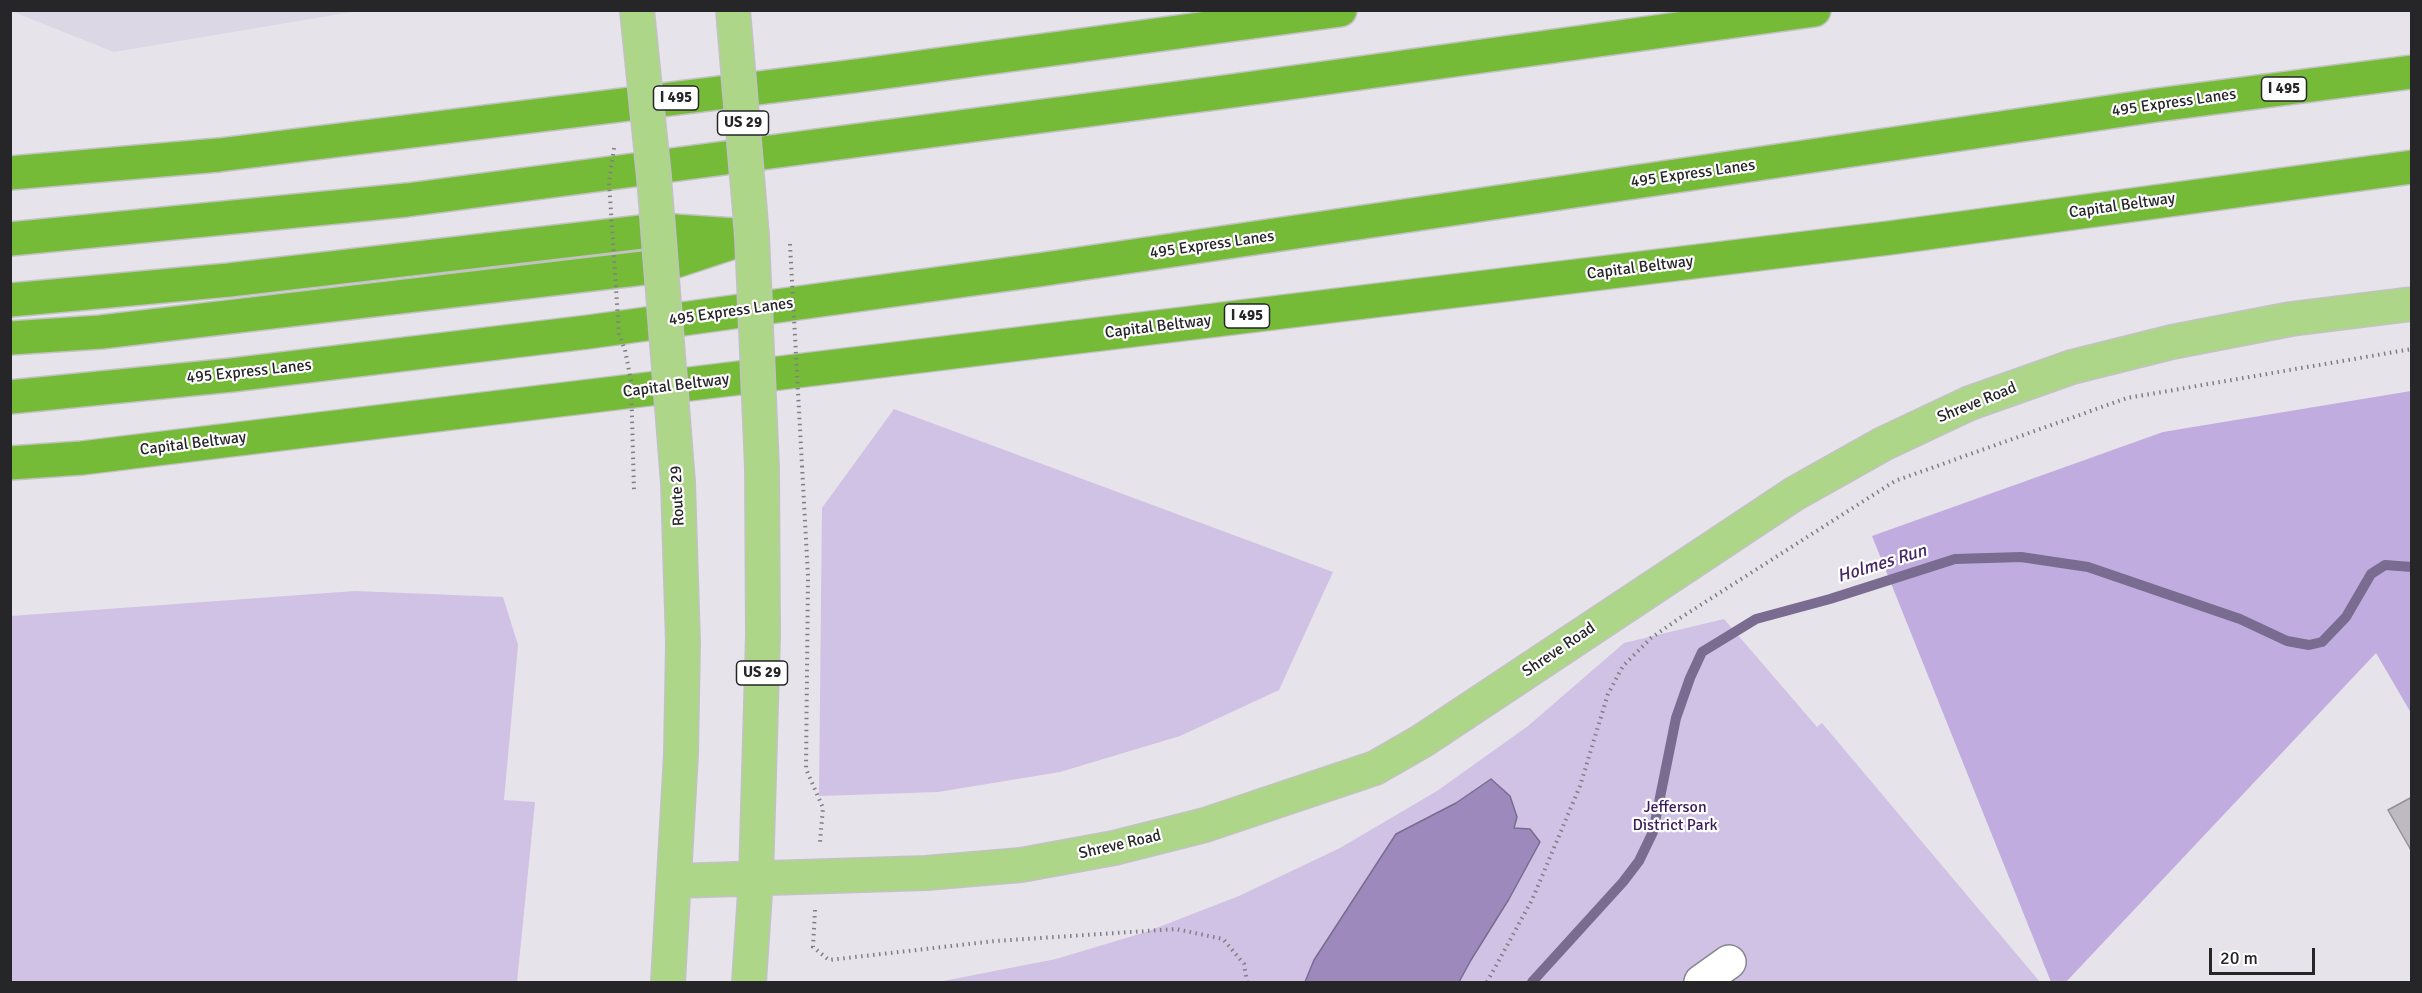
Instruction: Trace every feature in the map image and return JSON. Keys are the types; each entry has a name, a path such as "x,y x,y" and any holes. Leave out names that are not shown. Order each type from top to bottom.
{"highway":[{"name":"I 495","path":"10,173 243,152 855,76 1340,10"},
{"path":"10,238 407,200 1224,92 1815,10"},
{"path":"2157,105 2412,53"},
{"name":"495 Express Lanes","path":"10,397 232,375 623,327 1050,268 2157,105 2412,72"},
{"name":"Capital Beltway","path":"10,463 82,458 1865,241 2412,167"},
{"path":"10,300 230,280 658,230 752,236"},
{"path":"10,338 113,331 661,266 752,236"},
{"path":"10,470 82,458"}],"main road":[{"name":"Route 29","path":"637,10 658,230 678,483 683,643 681,754 668,982"},
{"name":"US 29","path":"733,10 752,236 762,468 763,635 756,878 749,982"},
{"name":"Shreve Road","path":"674,881 926,873 1021,865 1114,848 1204,825 1375,768 1422,741 1794,494 1882,444 1970,404 2072,368 2172,342 2291,319 2412,304"}],"lane":[{"path":"1701,982 1730,962"}],"path":[{"path":"614,139 609,182 612,235 619,334 625,350 631,381 634,491"},
{"path":"1487,982 1532,900 1580,786 1608,694 1623,666 1651,638 1677,620 1895,481 2127,398 2412,349"},
{"path":"802,466 808,576 806,769 823,808 813,947 829,960 995,941 1176,929 1223,939 1244,964 1247,982"}],"shaded area":[{"path":"11,10 358,11 114,52"},
{"path":"2411,391 2411,713 2376,653 2066,982 2051,982 1872,536 2163,432"},
{"path":"1491,779 1510,796 1517,817 1514,828 1530,829 1540,842 1459,982 1305,982 1314,960 1396,834 1456,803"}],"green space":[{"path":"894,409 1333,572 1279,690 1180,736 1060,772 938,792 819,796 822,508"},
{"path":"355,591 503,597 518,645 504,800 535,802 517,982 11,982 11,616"},
{"name":"Jefferson District Park","path":"1724,619 1817,727 1822,723 2040,982 938,982 1056,959 1146,932 1239,896 1340,848 1437,791 1528,726 1624,643"}],"building":[{"path":"2412,797 2412,852 2388,810"}],"waterway":[{"name":"Holmes Run","path":"1532,982 1623,882 1639,861 1653,832 1676,718 1702,652 1756,619 1830,599 1955,559 2021,557 2088,567 2240,619 2287,641 2309,645 2322,642 2346,617 2371,574 2385,565 2412,567"}]}
